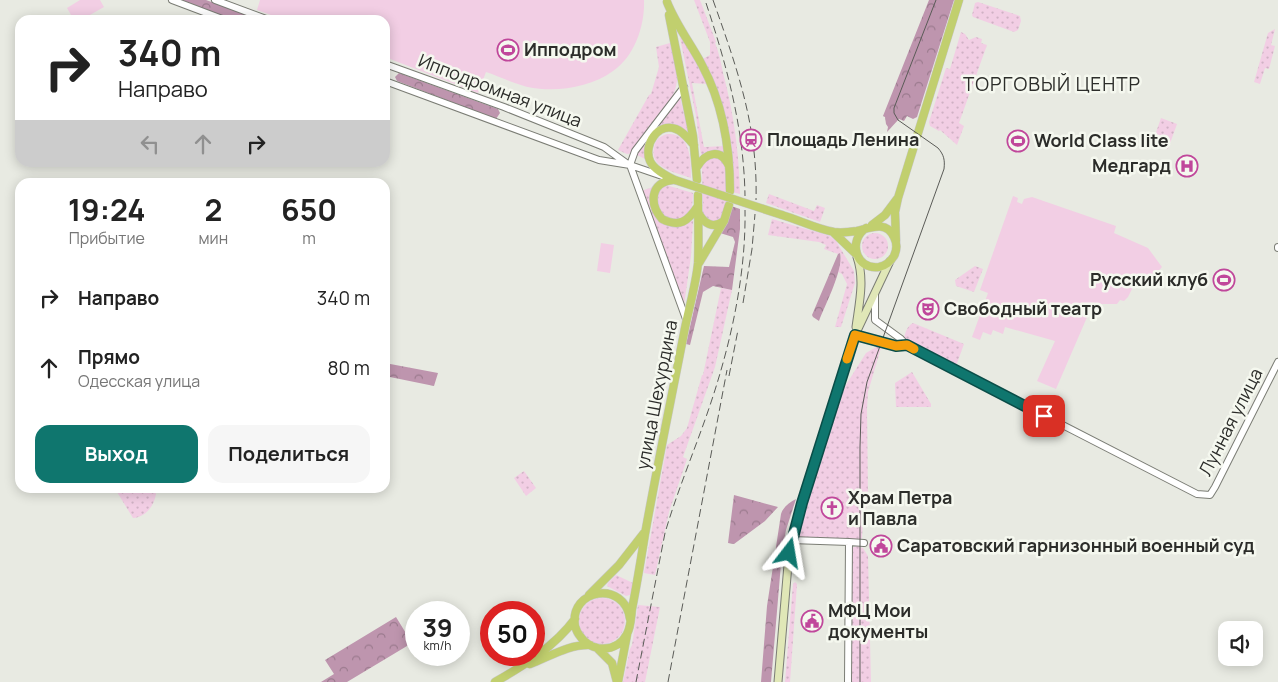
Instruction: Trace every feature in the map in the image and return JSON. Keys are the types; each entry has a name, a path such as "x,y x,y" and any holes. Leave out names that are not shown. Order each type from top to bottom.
{"main road":[{"path":"778,682 789,553 792,540 855,335 895,252 898,198 959,0"},
{"path":"666,1 674,21 702,64 716,96 728,143 730,191"},
{"path":"666,1 684,87 694,145 697,180"},
{"path":"674,43 677,36 680,34 684,36"},
{"path":"694,145 683,133 674,129 660,131 652,138 648,152 650,162 665,175 675,180 833,232 850,232 877,226 886,228 896,241"},
{"path":"697,167 706,156 714,154 723,157 730,168"},
{"path":"675,180 665,181 656,189 654,207 660,217 668,222 682,222 698,209 704,221 709,225 716,225 724,220"},
{"name":"улица Шехурдина","path":"630,619 686,319 698,265 698,195"},
{"path":"855,335 862,284 861,267 855,250 855,242 859,234 885,215 898,198"},
{"name":"улица Шехурдина","path":"698,265 724,220 729,205"},
{"path":"833,232 865,264 872,267 882,266 890,261"},
{"name":"улица Шехурдина","path":"587,597 619,565 646,531"},
{"path":"496,682 519,668 551,644 575,619 578,607 587,597 600,593 615,596 626,605 630,619 617,682"},
{"path":"575,619 578,633 583,640 612,662 617,682"},
{"path":"519,668 582,645 606,648 615,646 628,633"}],"street":[{"path":"172,0 212,15"},
{"path":"215,0 256,15"},
{"name":"Ипподромная улица","path":"390,66 504,107 604,147 630,165"},
{"name":"Ипподромная улица","path":"390,83 603,161 630,165"},
{"path":"684,87 635,151 630,165 686,319"},
{"path":"630,165 675,180"},
{"path":"875,292 876,320 907,345"},
{"path":"855,335 896,346 907,345"},
{"name":"Лунная улица","path":"907,345 1190,491 1197,494 1210,495 1278,362"},
{"path":"792,540 864,543"},
{"path":"848,542 848,682"}],"shaded area":[{"path":"80,0 100,0 104,7 90,15 71,15 67,8"},
{"name":"Ипподром","path":"260,0 644,0 643,20 633,49 621,65 613,71 595,81 564,89 533,88 486,72 478,93 390,59 390,15 271,15 257,10"},
{"path":"694,0 700,0 720,58 735,134 740,194 732,192 733,160 730,137 720,103 703,59 710,55 710,42"},
{"path":"978,2 1020,16 1021,21 1018,30 1014,32 973,17 975,3"},
{"path":"1275,29 1271,45 1275,46 1269,69 1265,68 1260,84 1254,82 1268,33"},
{"path":"961,32 969,40 976,37 982,39 981,43 987,45 959,123 964,126 957,145 940,130 930,126 929,122 946,68 950,69"},
{"path":"680,38 682,38 696,61 707,84 692,83 704,147 725,146 727,157 709,152 701,155 696,116"},
{"path":"670,43 677,72 675,90 659,119 632,153 627,154 618,150 651,94 659,67 656,47"},
{"path":"682,95 681,102 689,133 661,127 647,160 635,154"},
{"path":"1161,118 1177,124 1168,149 1152,144"},
{"path":"667,134 681,138 685,143 690,156 691,178 665,169 656,160 654,155 655,143 660,137"},
{"path":"709,157 719,158 723,162 726,167 728,180 725,207 721,219 711,223 703,214 702,164"},
{"path":"666,185 693,193 691,211 686,217 669,220 660,210 657,203 658,190"},
{"path":"653,187 653,205 655,214 660,222 693,221 691,256 684,305 641,191"},
{"path":"769,194 814,211 817,205 825,208 820,222 766,203"},
{"path":"1013,196 1018,198 1017,202 1022,204 1024,199 1032,197 1116,226 1114,233 1148,248 1162,267 1154,276 1136,281 1124,301 1120,300 1117,304 1096,304 1091,308 1056,389 1037,381 1055,341 1005,327 1003,334 993,330 991,335 983,332 980,340 972,337 988,293 980,290"},
{"path":"772,219 830,236 836,241 854,271 855,283 841,327 835,327 847,284 842,274 838,272 840,253 824,249 826,245 819,242 768,235"},
{"path":"875,233 884,237 888,246 884,255 875,259 866,255 862,246 866,237"},
{"path":"601,243 614,245 610,273 597,271"},
{"path":"975,266 983,269 974,292 956,286 955,280"},
{"path":"721,288 732,290 715,367 683,457 687,459 669,512 655,575 644,573 667,445 681,436 687,428 703,375"},
{"path":"913,323 964,344 956,366 906,342 904,339 906,332"},
{"path":"878,346 881,348 868,392 868,500 863,521 862,538 860,540 798,538 797,536 844,388 866,353"},
{"path":"912,372 931,407 896,407 895,383"},
{"path":"524,471 536,488 526,496 514,478"},
{"path":"118,493 156,493 149,510 142,516 133,518"},
{"path":"857,546 863,548 868,556 871,682 850,682 851,551 852,548"},
{"path":"616,575 633,583 630,595 626,596 607,586"},
{"path":"795,582 797,584 790,682 785,682 793,584"},
{"path":"598,598 606,598 615,602 621,608 625,621 621,634 615,640 606,644 598,644 589,640 583,634 579,625 579,617 583,608 589,602"},
{"path":"638,605 660,607 645,682 623,682 632,645"}],"green space":[{"path":"179,0 206,0 246,15 220,15"},
{"path":"929,0 954,0 917,117 913,119 907,116 904,121 899,119 887,132 888,127 883,116"},
{"path":"399,73 498,109 500,113 496,119 397,81 395,77"},
{"path":"731,206 740,209 740,229 732,290 713,286 703,292 690,345 686,344 704,266 729,267 735,242 733,237 720,233"},
{"path":"840,253 837,277 819,321 812,315"},
{"path":"390,364 438,373 434,386 390,377"},
{"path":"734,495 778,507 765,521 734,544 728,543"},
{"path":"796,499 786,530 782,552 771,682 761,682 767,606 781,514 787,505"},
{"path":"396,617 405,632 405,647 347,682 321,682 334,674 325,660"}],"tram line":[{"path":"860,682 861,414 867,382 944,169 943,155 938,148 898,120 894,113 894,108 936,0"}],"railway":[{"path":"713,0 738,74 750,122 754,147 756,200"},
{"path":"706,3 721,50 738,122 745,196"},
{"path":"636,682 665,533 715,390 733,324 741,278 745,210"},
{"path":"743,303 752,249 755,214"},
{"path":"729,376 738,330"},
{"path":"668,682 727,370"}],"slow traffic":[{"path":"847,359 855,335 896,346 907,345 914,349"}],"place":[{"name":"Ипподром","path":"508,50"},
{"name":"Площадь Ленина","path":"751,140"},
{"name":"World Class lite","path":"1018,141"},
{"name":"Медгард","path":"1187,166"},
{"name":"Русский клуб","path":"1224,280"},
{"name":"Свободный театр","path":"928,309"},
{"name":"Храм Петра и Павла","path":"832,508"},
{"name":"Саратовский гарнизонный военный суд","path":"881,546"},
{"name":"МФЦ Мои документы","path":"812,621"}],"district":[{"name":"ТОРГОВЫЙ ЦЕНТР","path":"1052,84"}],"route":[{"path":"789,553 802,503 855,335 896,346 907,345 1044,416"}]}
